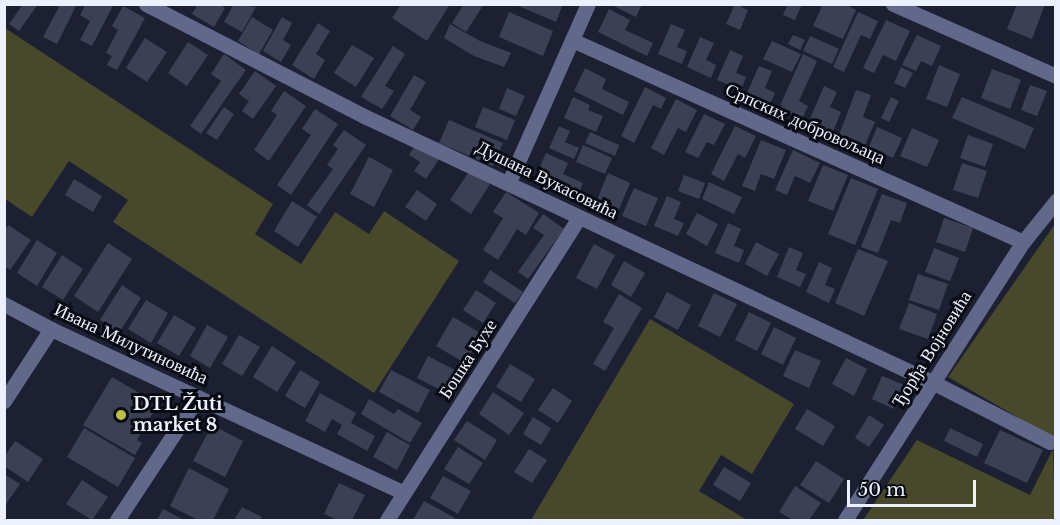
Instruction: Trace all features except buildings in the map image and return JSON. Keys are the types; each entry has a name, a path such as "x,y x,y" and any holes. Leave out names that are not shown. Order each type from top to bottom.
{"street":[{"name":"Душана Вукасовића","path":"146,4 366,117 934,383 1050,442"},
{"path":"509,182 588,4"},
{"path":"893,4 1056,76"},
{"name":"Српских добровољаца","path":"572,40 1023,242"},
{"name":"Ђорђа Војновића","path":"845,520 1023,242 1056,201"},
{"name":"Бошка Бухе","path":"387,520 579,218"},
{"name":"Ивана Милутиновића","path":"4,304 51,329 404,494"},
{"path":"4,401 51,329"},
{"path":"117,520 198,397"}],"green space":[{"path":"5,28 273,204 255,234 301,264 335,212 369,234 384,211 459,261 374,393 113,222 128,200 69,161 32,217 5,199"},
{"path":"1055,224 1055,439 948,377"},
{"path":"650,319 794,404 752,474 721,455 699,491 747,520 531,520"},
{"path":"917,440 1030,495 1053,449 1055,520 863,520"}],"place":[{"name":"DTL Žuti market 8","path":"121,415"}]}
